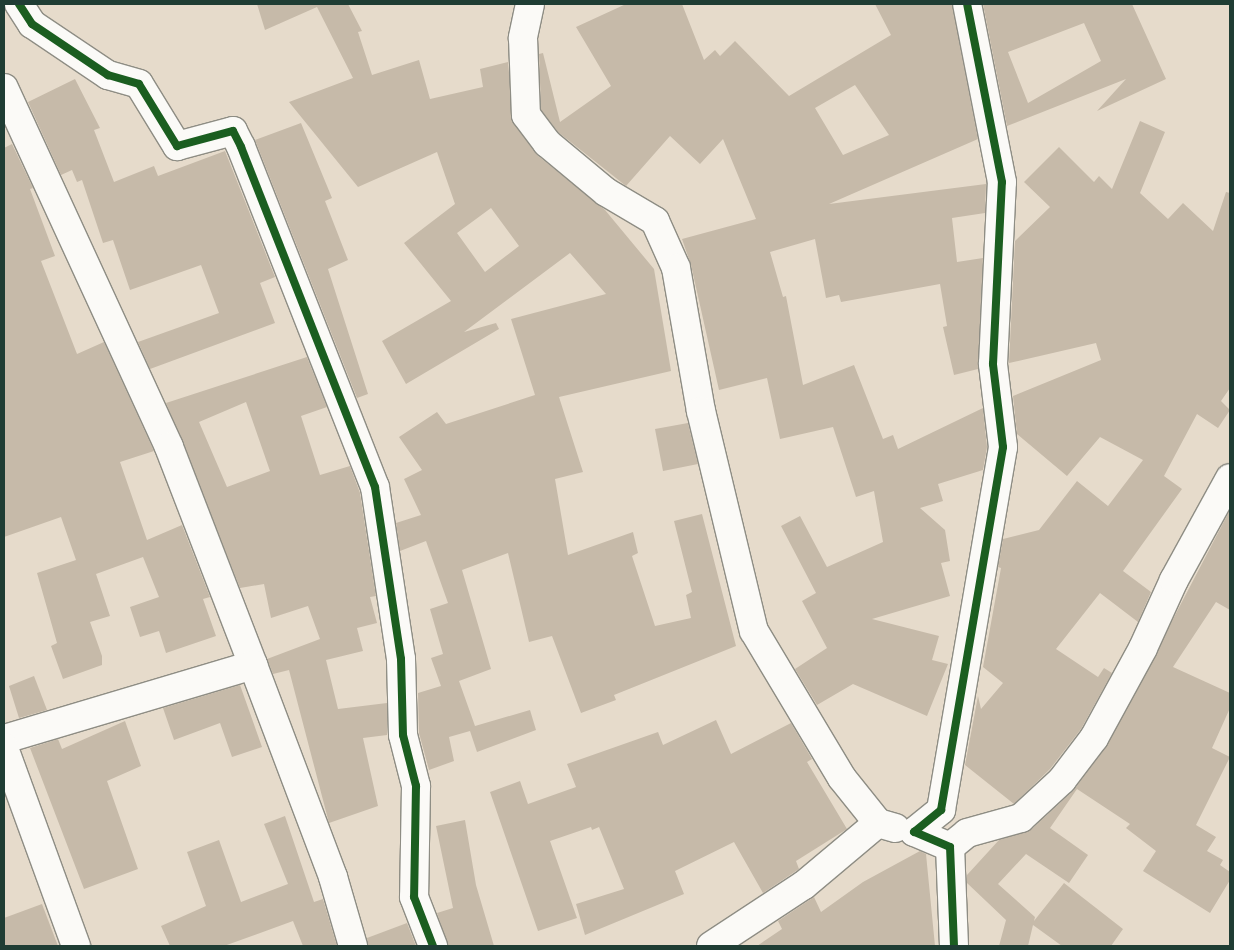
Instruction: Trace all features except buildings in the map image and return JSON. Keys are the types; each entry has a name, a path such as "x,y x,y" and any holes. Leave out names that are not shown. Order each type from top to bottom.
{"street":[{"path":"19,4 32,24 108,75 139,84 177,146 234,131 375,487 401,659 403,735 416,786 414,897 433,946"},
{"path":"530,4 523,38 526,115 546,143 606,192 655,221 676,268 701,411 754,631 842,778 878,823 914,832 950,847"},
{"path":"914,832 941,810 1003,447 994,364 1002,182 967,4"},
{"path":"4,88 170,447 333,876 354,946"},
{"path":"950,847 968,833 1021,818 1062,780 1088,745 1143,648 1174,580 1230,478"},
{"path":"4,739 253,665"},
{"path":"4,748 76,946"},
{"path":"710,946 804,884 878,823"},
{"path":"950,847 954,946"}],"cycle path":[{"path":"19,4 32,24 108,75 139,84 177,146 233,131 241,147 375,487 401,659 403,735 416,786 414,897 433,946"},
{"path":"954,946 950,847 914,832 941,810 1003,447 993,364 1002,182 967,4"}]}
